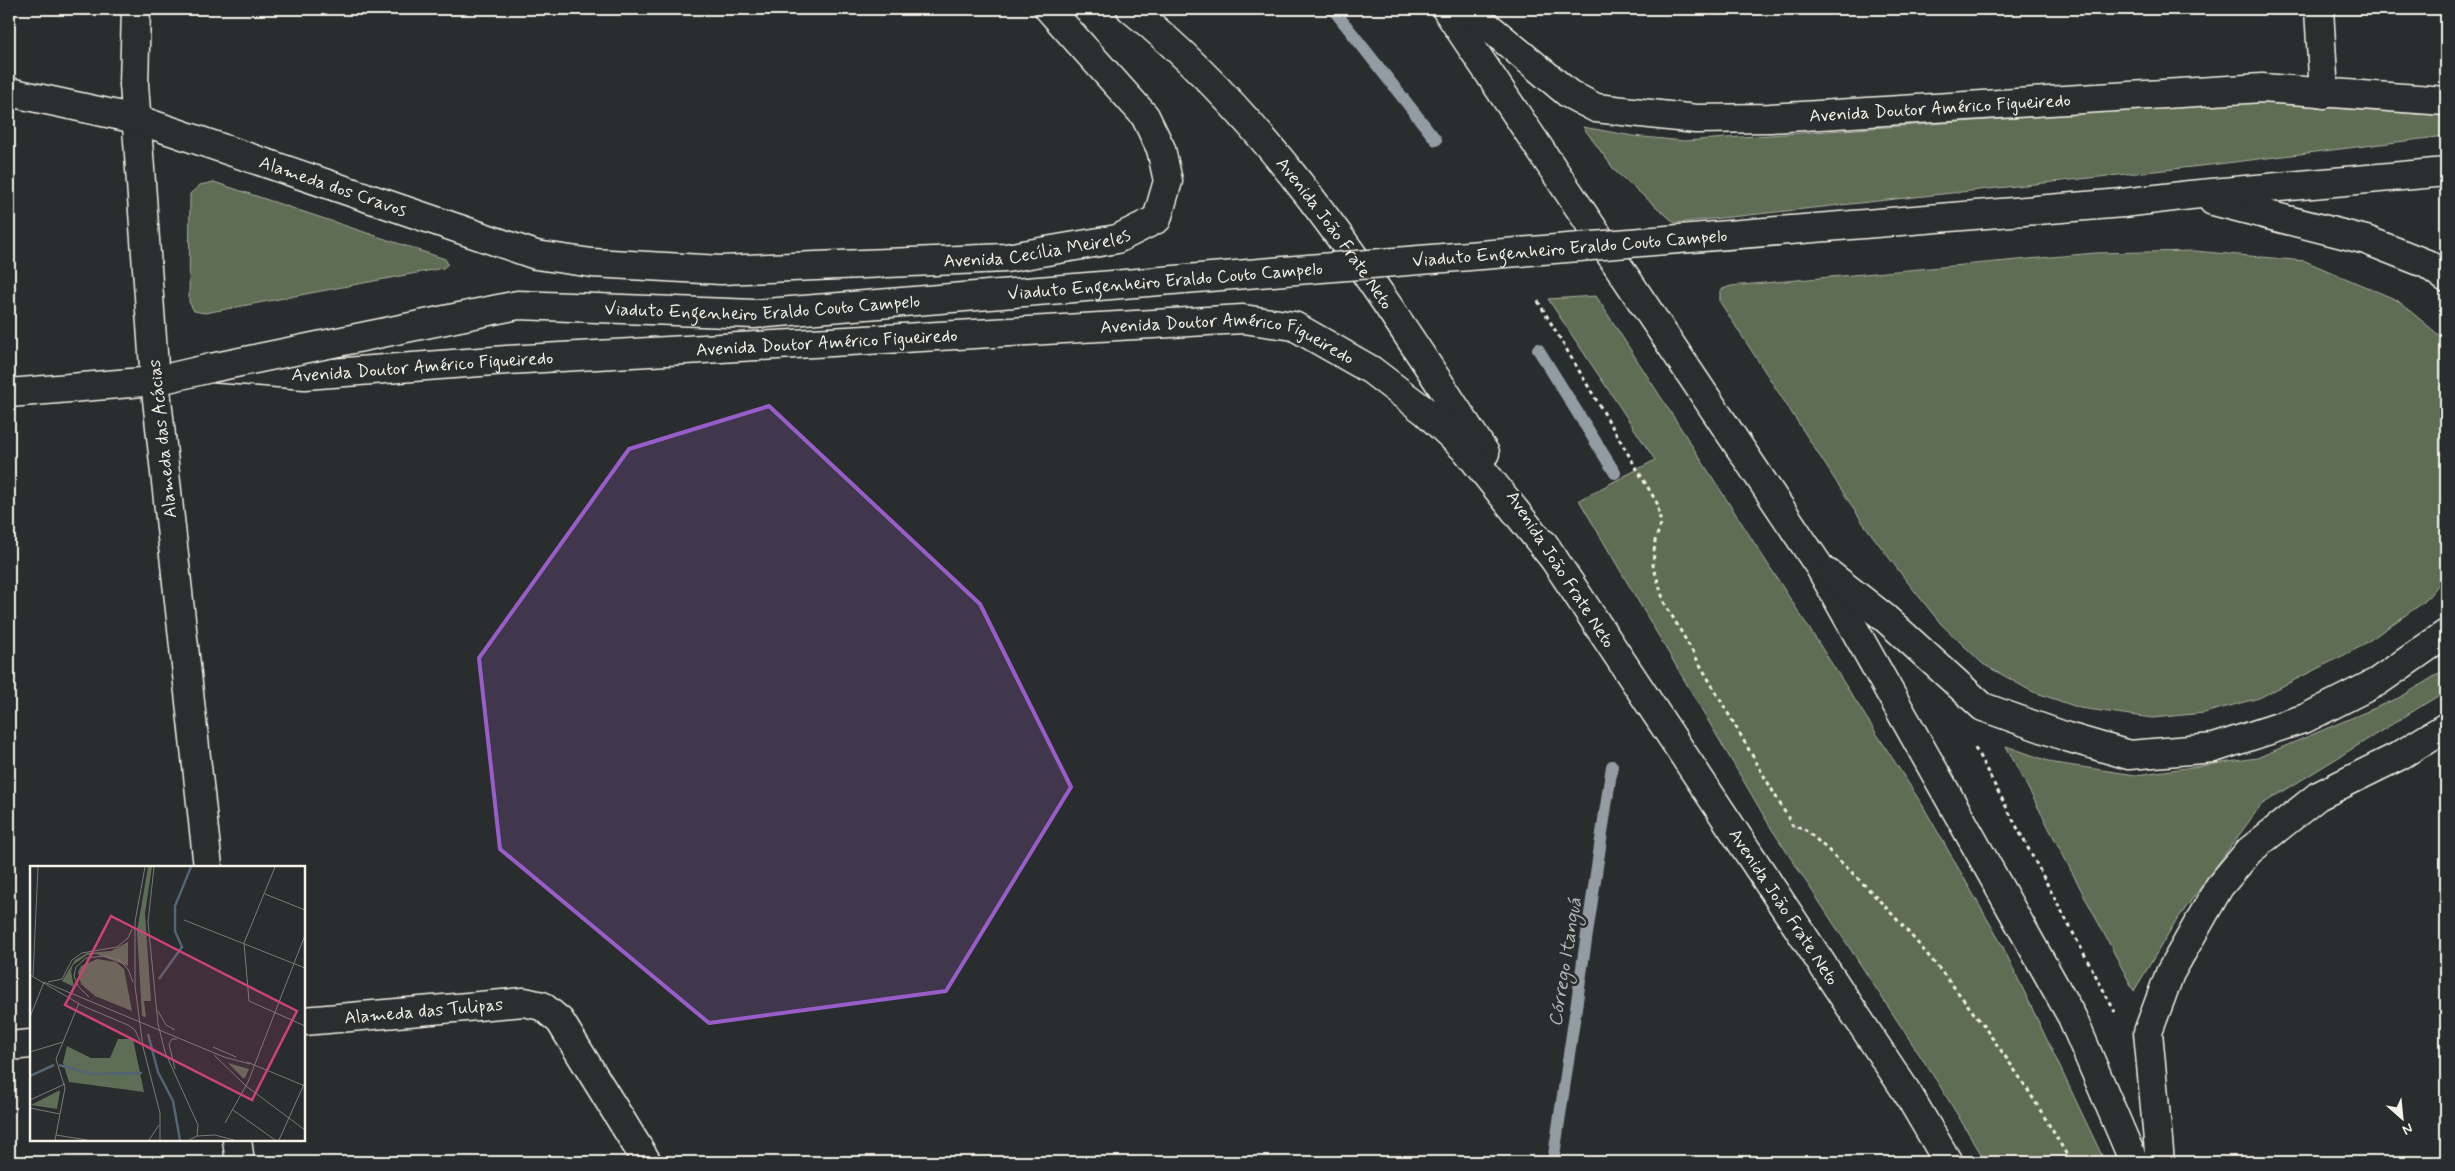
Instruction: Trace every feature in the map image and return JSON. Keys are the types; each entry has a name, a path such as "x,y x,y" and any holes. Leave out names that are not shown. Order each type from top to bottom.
{"main road":[{"name":"Alameda das Acácias","path":"136,9 134,84 155,381 208,866"},
{"name":"Avenida Cecília Meireles","path":"659,268 720,270 1006,258 1117,239 1157,219 1168,181 1161,149 1145,116 1049,9"},
{"name":"Avenida João Frate Neto","path":"1131,9 1161,33 1202,73 1264,140 1381,296 1908,1094 1948,1162"},
{"path":"1446,9 1819,566 2072,1016 2134,1162"},
{"name":"Avenida Doutor Américo Figueiredo","path":"1467,9 1569,94 1596,108 1676,118 1770,118 2262,88 2446,102"},
{"path":"2319,9 2324,94"},
{"name":"Alameda dos Cravos","path":"9,92 136,119 536,255 592,263 659,268"},
{"path":"2190,194 2446,172"},
{"path":"2190,194 2366,240 2427,264 2446,278"},
{"name":"Viaduto Engenheiro Eraldo Couto Campelo","path":"212,368 518,305 754,314 2123,203 2190,194"},
{"name":"Avenida Doutor Américo Figueiredo","path":"9,393 155,381 212,368 306,375 507,360 1242,319 1294,326 1372,370 1426,412 1467,451 1554,559"},
{"path":"1819,566 1885,618 1983,707 2067,737 2129,755 2214,748 2306,718 2377,682 2446,634"},
{"path":"2160,1162 2148,1032 2170,973 2219,887 2249,851 2318,796 2399,756 2446,727"},
{"name":"Alameda das Tulipas","path":"305,1021 524,1002 542,1006 560,1021 647,1162"},
{"path":"9,1046 30,1044"},
{"path":"237,1141 240,1162"}],"path":[{"path":"1538,301 1657,503 1661,524 1655,541 1653,565 1664,602 1794,828 1802,827 1840,859 1960,995 2022,1082 2071,1162"},
{"path":"1975,748 2119,1021"}],"highlighted area":[{"path":"769,406 980,604 1071,787 946,991 709,1023 500,849 479,658 629,449"}],"green space":[{"path":"2249,102 2446,116 2446,136 2210,165 1675,223 1616,172 1583,127 1633,136 1684,141"},
{"path":"214,182 445,259 448,264 443,268 205,313 194,311 189,302 190,194 200,185"},
{"path":"2195,251 2305,261 2397,300 2446,341 2446,576 2424,602 2360,647 2259,698 2204,713 2152,718 2080,708 2031,691 1983,664 1941,624 1863,523 1720,302 1720,290 1731,286 2095,253"},
{"path":"1596,296 1923,806 2002,945 2105,1162 1986,1162 1940,1086 1771,828 1579,500 1655,460 1548,299"},
{"path":"2446,669 2446,691 2261,805 2174,924 2134,991 2006,746 2054,763 2136,775 2257,758 2401,697"}],"waterway":[{"name":"Córrego Itanguá","path":"1333,9 1436,140"},
{"name":"Córrego Itanguá","path":"1538,349 1615,473"},
{"name":"Córrego Itanguá","path":"1553,1162 1612,766"}]}
